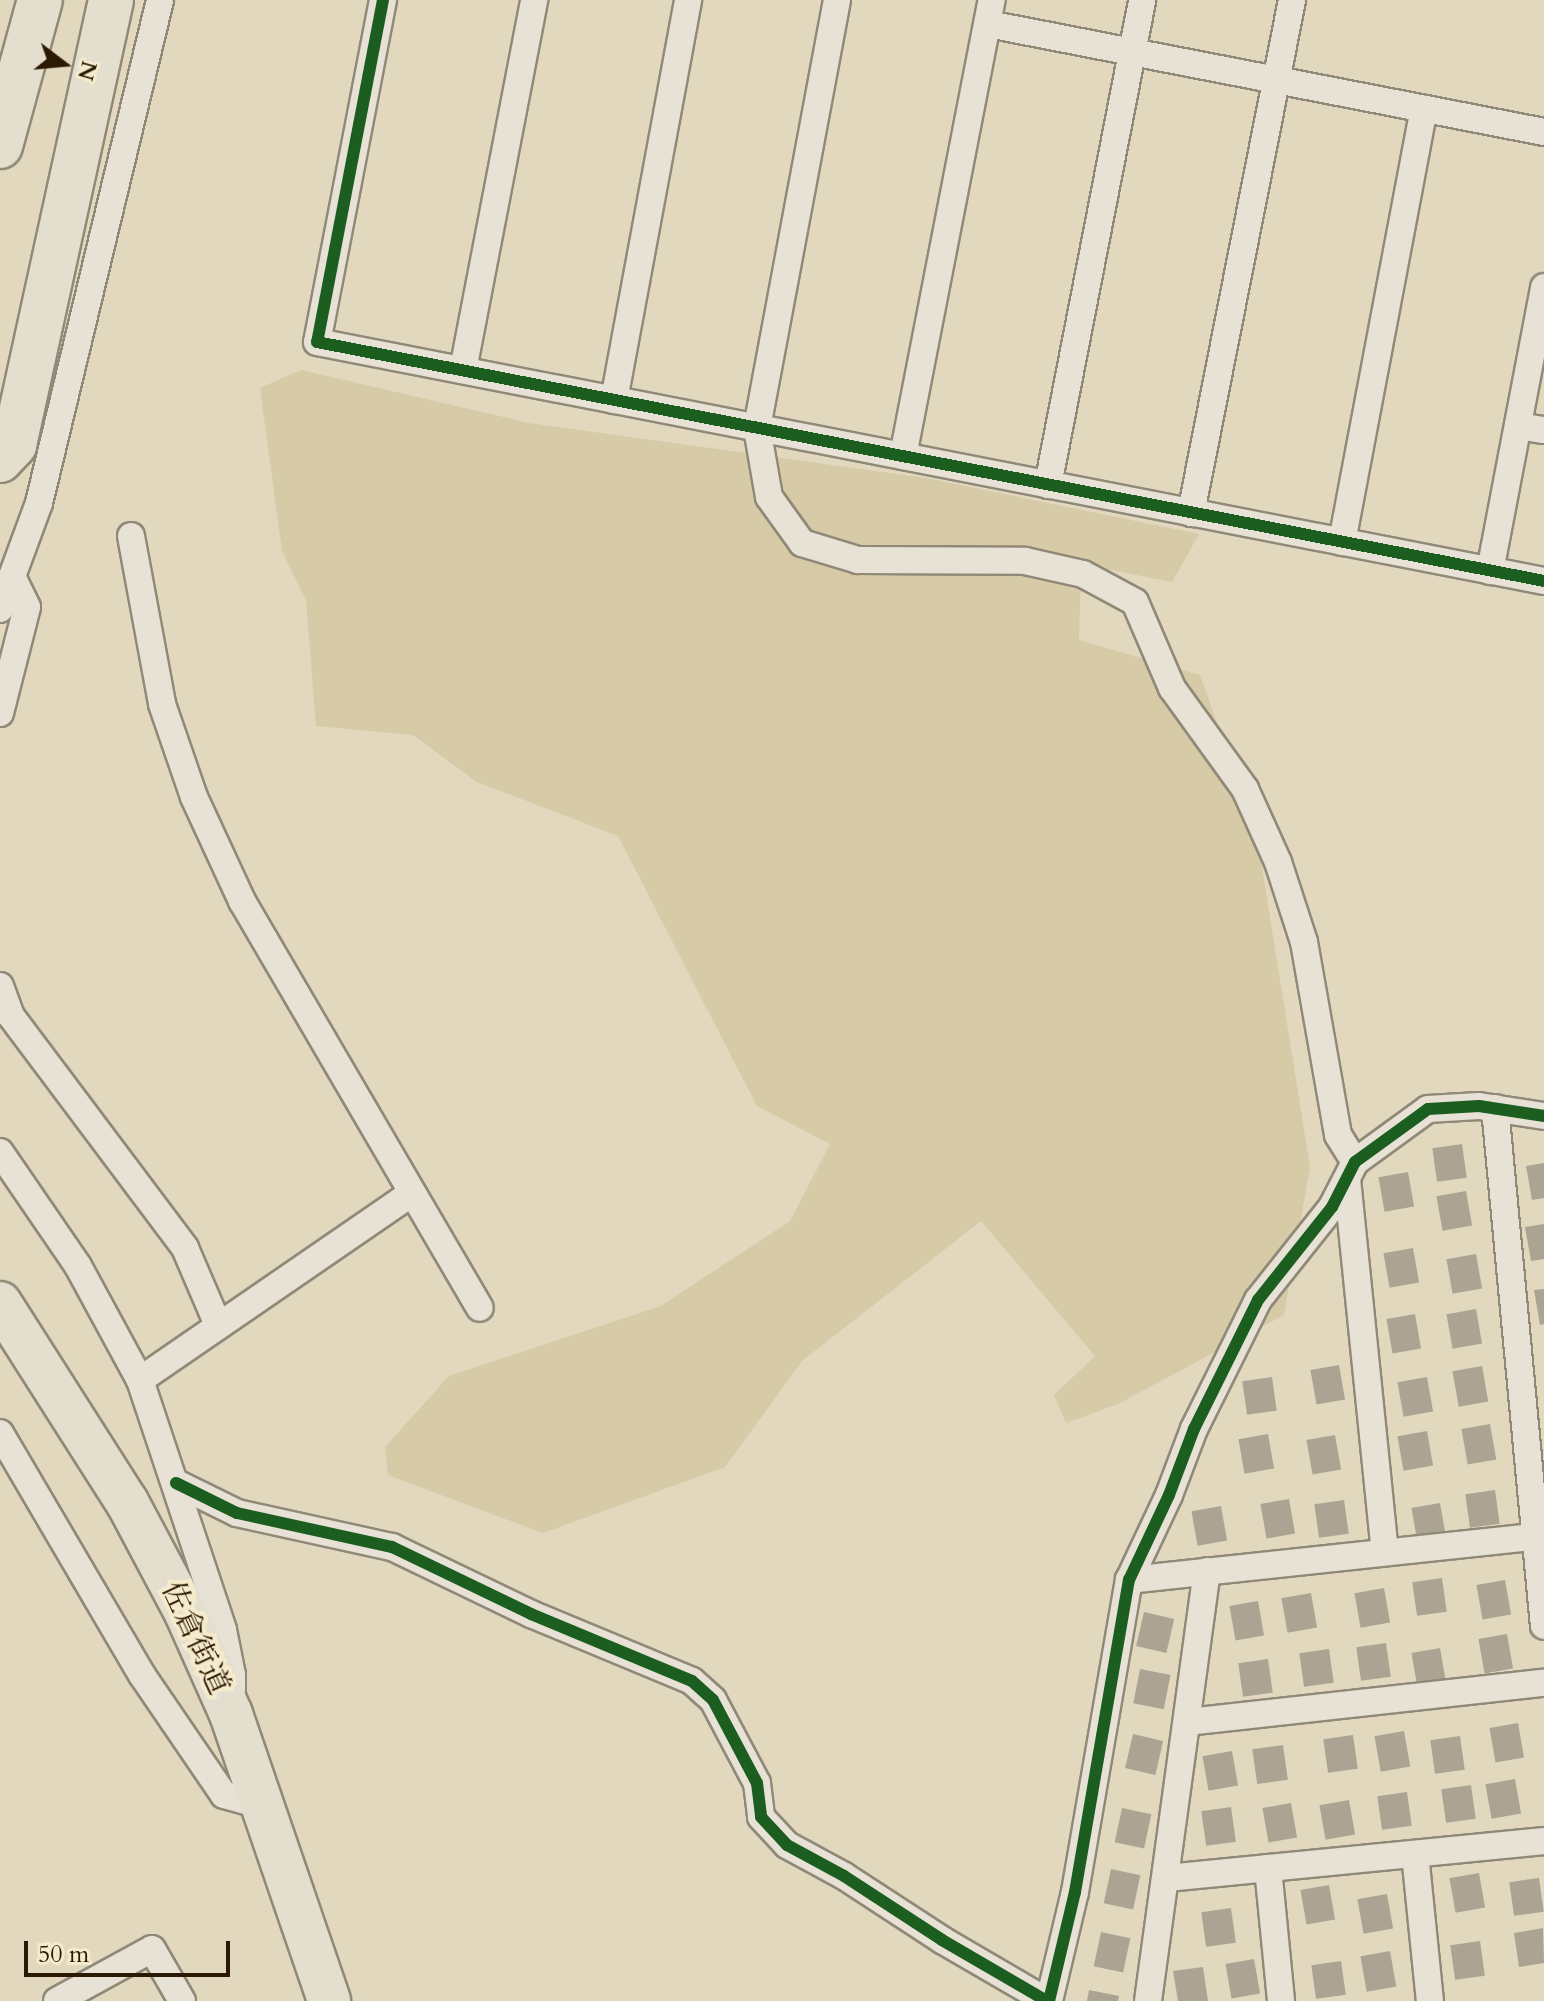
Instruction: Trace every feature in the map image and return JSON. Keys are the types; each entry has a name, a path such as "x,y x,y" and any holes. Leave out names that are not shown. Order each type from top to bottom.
{"highway":[{"path":"0,146 40,0"},
{"path":"0,460 14,445 111,0"}],"main road":[{"name":"佐倉街道","path":"0,1303 127,1502 186,1613 231,1714 329,2001"}],"street":[{"path":"0,609 39,503 160,0"},
{"path":"383,0 317,342 1544,581"},
{"path":"463,370 534,0"},
{"path":"614,400 688,0"},
{"path":"837,0 757,428 769,497 802,543 858,560 1025,561 1083,574 1135,602 1172,688 1245,789 1278,862 1304,942 1338,1135 1351,1170 1385,1552"},
{"path":"1048,485 1142,0"},
{"path":"1191,513 1292,0"},
{"path":"903,456 990,12 1132,52 1544,132"},
{"path":"1342,542 1424,109"},
{"path":"1490,571 1544,287"},
{"path":"1518,426 1544,430"},
{"path":"131,536 162,704 194,797 242,901 480,1308"},
{"path":"0,713 27,607 12,576"},
{"path":"0,986 11,1016 185,1248 218,1325"},
{"path":"1495,1108 1540,1537 1544,1626"},
{"path":"176,1483 237,1513 392,1547 531,1614 692,1681 713,1700 757,1783 761,1817 787,1845 844,1876 942,1940 1048,2001 1075,1892 1129,1580 1169,1495 1194,1429 1241,1331 1278,1271 1332,1207 1351,1170 1428,1109 1495,1108 1544,1116"},
{"path":"0,1152 78,1266 140,1380 223,1630 232,1675 231,1714"},
{"path":"140,1380 411,1194"},
{"path":"0,1433 142,1675 224,1795 264,1806"},
{"path":"1129,1580 1540,1537"},
{"path":"1148,2001 1207,1571"},
{"path":"1188,1722 1544,1683"},
{"path":"1167,1878 1544,1841"},
{"path":"1415,1854 1430,2001"},
{"path":"1268,1868 1281,2001"},
{"path":"57,2001 152,1949 182,2001"}],"shaded area":[{"path":"301,370 529,423 926,478 1199,534 1172,582 1081,564 1079,640 1200,675 1257,836 1310,1167 1284,1315 1118,1404 1066,1423 1054,1395 1095,1356 981,1221 802,1361 725,1467 543,1533 388,1475 385,1447 449,1376 661,1306 790,1221 830,1144 757,1106 618,836 477,782 413,735 316,726 306,600 282,551 260,388"}],"building":[{"path":"1462,1144 1467,1178 1437,1182 1432,1148"},
{"path":"1544,1163 1544,1198 1532,1200 1526,1166"},
{"path":"1408,1172 1414,1206 1385,1212 1378,1177"},
{"path":"1466,1191 1472,1225 1443,1231 1436,1196"},
{"path":"1544,1224 1544,1259 1531,1261 1525,1227"},
{"path":"1413,1248 1419,1282 1390,1288 1383,1253"},
{"path":"1476,1254 1482,1288 1453,1294 1446,1259"},
{"path":"1544,1289 1544,1324 1540,1325 1534,1290"},
{"path":"1476,1309 1482,1343 1453,1349 1446,1314"},
{"path":"1415,1314 1421,1348 1393,1354 1386,1319"},
{"path":"1339,1365 1345,1399 1317,1405 1310,1370"},
{"path":"1482,1366 1488,1401 1459,1407 1452,1371"},
{"path":"1272,1377 1277,1411 1247,1415 1242,1381"},
{"path":"1427,1377 1433,1411 1404,1417 1397,1382"},
{"path":"1490,1424 1496,1459 1468,1464 1461,1429"},
{"path":"1427,1431 1433,1465 1404,1471 1397,1436"},
{"path":"1268,1434 1274,1468 1245,1474 1238,1439"},
{"path":"1335,1435 1341,1469 1313,1475 1306,1440"},
{"path":"1495,1490 1500,1524 1470,1528 1465,1494"},
{"path":"1289,1499 1295,1533 1267,1539 1260,1504"},
{"path":"1344,1500 1349,1534 1319,1538 1314,1504"},
{"path":"1440,1503 1446,1537 1418,1543 1411,1508"},
{"path":"1221,1506 1227,1540 1198,1546 1191,1511"},
{"path":"1442,1578 1447,1612 1417,1616 1412,1582"},
{"path":"1505,1580 1511,1614 1483,1620 1476,1585"},
{"path":"1384,1588 1390,1622 1361,1628 1354,1593"},
{"path":"1311,1593 1317,1627 1288,1633 1281,1598"},
{"path":"1258,1601 1264,1635 1236,1641 1229,1606"},
{"path":"1144,1612 1174,1619 1166,1653 1136,1646"},
{"path":"1507,1634 1513,1668 1485,1674 1478,1639"},
{"path":"1386,1643 1391,1677 1361,1681 1356,1647"},
{"path":"1440,1648 1446,1682 1418,1688 1411,1653"},
{"path":"1329,1649 1334,1683 1304,1687 1299,1653"},
{"path":"1268,1659 1273,1693 1243,1697 1238,1663"},
{"path":"1140,1669 1170,1675 1164,1709 1133,1703"},
{"path":"1518,1723 1524,1757 1496,1763 1489,1728"},
{"path":"1404,1731 1410,1766 1381,1772 1374,1736"},
{"path":"1133,1734 1163,1741 1155,1775 1125,1768"},
{"path":"1353,1735 1358,1769 1328,1773 1323,1739"},
{"path":"1460,1736 1465,1770 1435,1774 1430,1740"},
{"path":"1283,1745 1288,1780 1257,1784 1252,1749"},
{"path":"1232,1751 1238,1785 1209,1791 1202,1756"},
{"path":"1515,1779 1521,1813 1492,1819 1485,1784"},
{"path":"1471,1785 1476,1819 1446,1823 1441,1789"},
{"path":"1407,1792 1412,1826 1382,1830 1377,1796"},
{"path":"1349,1800 1355,1834 1326,1840 1319,1805"},
{"path":"1291,1803 1297,1837 1269,1843 1262,1808"},
{"path":"1231,1807 1236,1842 1206,1846 1201,1811"},
{"path":"1122,1808 1151,1814 1144,1848 1115,1842"},
{"path":"1111,1869 1140,1875 1133,1909 1104,1903"},
{"path":"1479,1873 1485,1907 1456,1913 1449,1878"},
{"path":"1539,1878 1544,1912 1514,1916 1509,1882"},
{"path":"1329,1885 1335,1919 1307,1925 1300,1890"},
{"path":"1387,1894 1393,1928 1364,1934 1357,1899"},
{"path":"1231,1908 1236,1943 1206,1947 1201,1912"},
{"path":"1543,1928 1544,1963 1519,1967 1514,1933"},
{"path":"1101,1932 1130,1938 1123,1972 1094,1966"},
{"path":"1480,1941 1485,1976 1455,1980 1450,1945"},
{"path":"1390,1951 1396,1986 1367,1992 1360,1956"},
{"path":"1254,1959 1260,1993 1232,1999 1225,1964"},
{"path":"1341,1961 1346,1995 1316,1999 1311,1965"},
{"path":"1203,1967 1208,2001 1178,2001 1173,1971"},
{"path":"1089,1990 1119,1996 1118,2001 1087,2001"}],"cycle path":[{"path":"383,0 317,342 1544,581"},
{"path":"1049,2001 1075,1892 1129,1580 1169,1495 1194,1429 1258,1300 1332,1207 1355,1162 1428,1109 1479,1106 1544,1116"},
{"path":"176,1483 237,1513 392,1547 531,1614 692,1681 713,1700 757,1783 761,1817 787,1845 844,1876 942,1940 1047,2001"}]}
